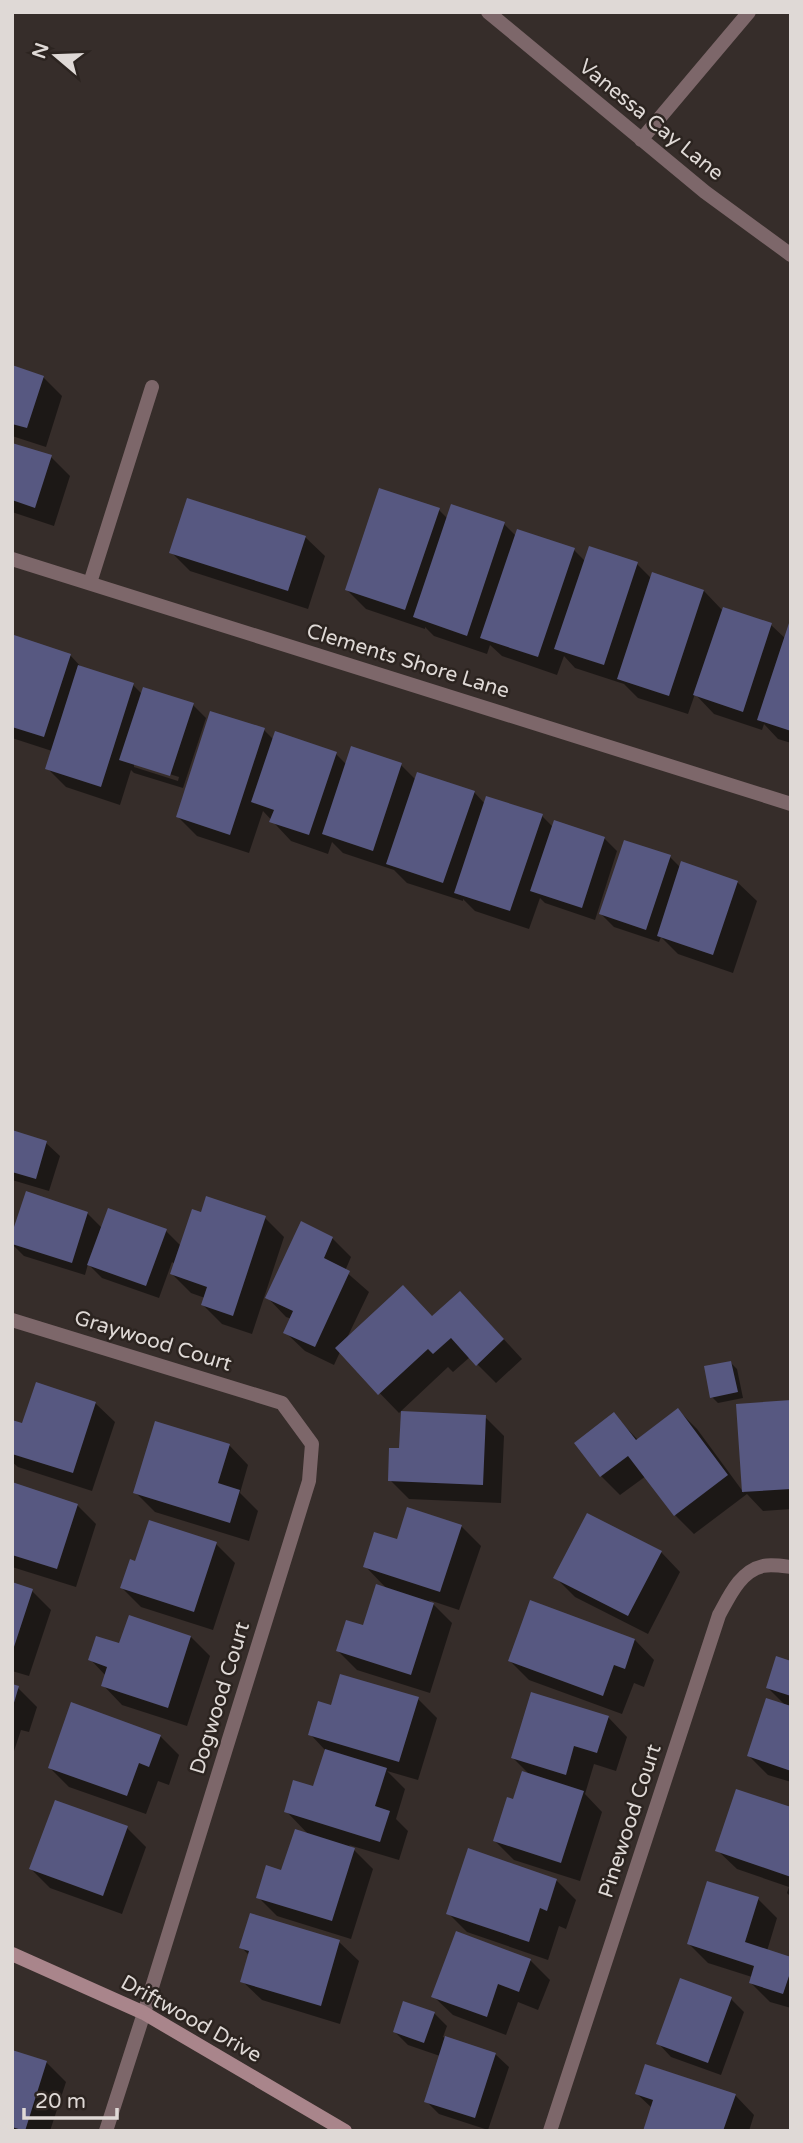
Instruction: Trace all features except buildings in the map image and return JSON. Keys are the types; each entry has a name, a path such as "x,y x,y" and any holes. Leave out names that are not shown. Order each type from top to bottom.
{"street":[{"name":"Vanessa Cay Lane","path":"488,12 705,192 791,255"},
{"path":"641,140 749,12"},
{"path":"90,583 152,387"},
{"name":"Clements Shore Lane","path":"12,559 791,804"},
{"name":"Graywood Court","path":"12,1320 282,1403"},
{"name":"Dogwood Court","path":"106,2131 309,1481 312,1444 282,1403"},
{"name":"Pinewood Court","path":"550,2131 719,1615 733,1589 747,1574 763,1565 791,1567"},
{"name":"Driftwood Drive","path":"12,1954 144,2013 345,2131"}]}
